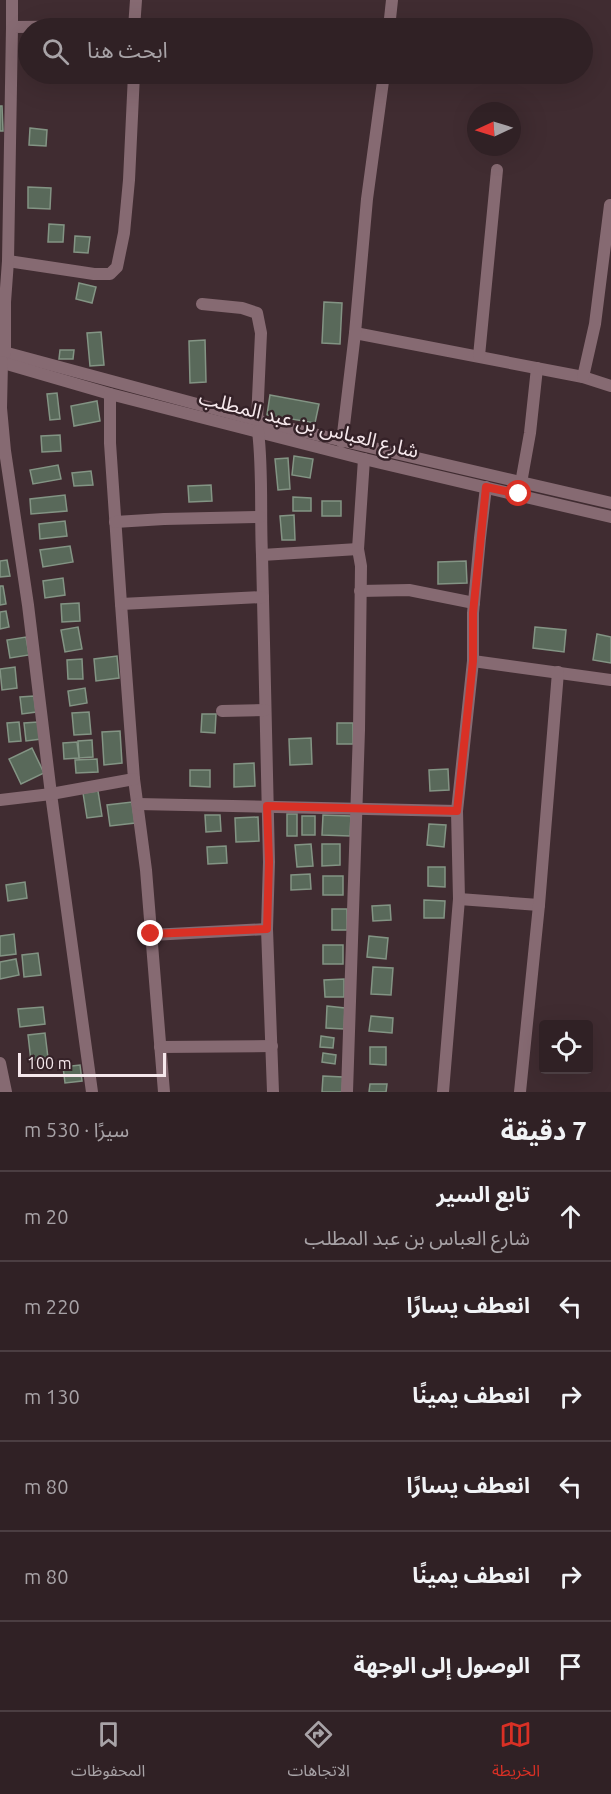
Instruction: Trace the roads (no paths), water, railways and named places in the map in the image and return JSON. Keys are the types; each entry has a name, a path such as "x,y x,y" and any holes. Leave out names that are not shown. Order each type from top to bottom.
{"street":[{"path":"12,0 4,147 8,261 0,408 92,1092"},
{"path":"135,18 136,0"},
{"path":"390,18 392,0"},
{"path":"12,27 18,27"},
{"path":"8,261 94,274 110,274 117,267 124,232 129,180 134,84"},
{"path":"342,442 367,199 383,84"},
{"path":"479,356 497,170"},
{"path":"583,377 595,324 610,205"},
{"path":"202,304 242,308 257,313 261,333 258,425 262,468 260,516 269,862 267,929 273,1092"},
{"path":"355,333 583,377 611,386"},
{"name":"شارع العباس بن عبد المطلب","path":"2,357 110,394 342,442 611,502"},
{"name":"شارع العباس بن عبد المطلب","path":"2,357 258,425 364,459 611,517"},
{"path":"521,483 530,433 537,368"},
{"path":"110,394 110,443 134,778 151,934 164,1092"},
{"path":"348,1092 356,810 360,591 358,549 364,459"},
{"path":"443,1092 459,899 457,811 473,661 474,603 486,487"},
{"path":"116,522 260,516"},
{"path":"262,555 358,549"},
{"path":"360,591 409,590 474,603"},
{"path":"121,604 263,597"},
{"path":"473,661 611,680"},
{"path":"520,1092 539,905 558,672"},
{"path":"222,711 265,710"},
{"path":"0,800 51,795 134,778"},
{"path":"138,804 356,810 406,808 457,811"},
{"path":"459,899 539,905"},
{"path":"151,934 267,929"},
{"path":"160,1047 272,1046"},
{"path":"0,1063 6,1092"}]}
